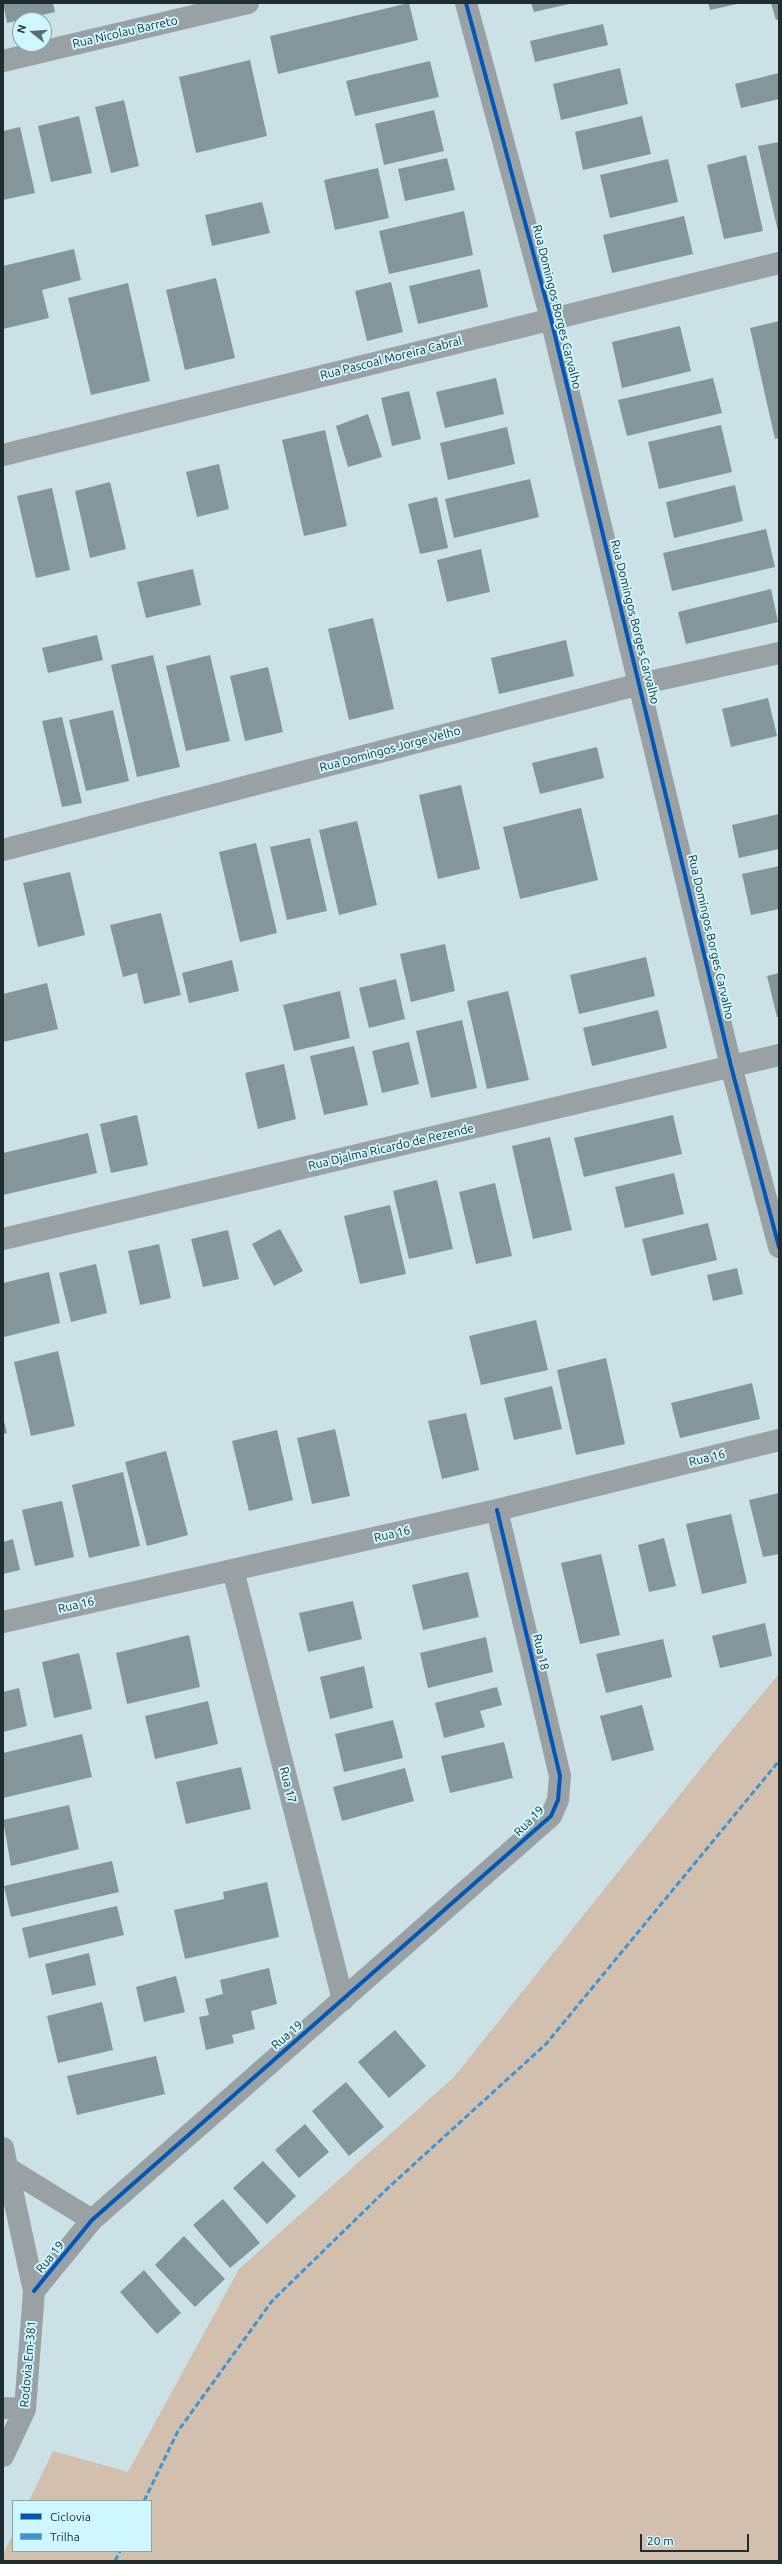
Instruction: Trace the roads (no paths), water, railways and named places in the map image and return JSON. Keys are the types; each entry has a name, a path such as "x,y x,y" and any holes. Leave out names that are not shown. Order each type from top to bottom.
{"street":[{"name":"Rua Nicolau Barreto","path":"3,61 248,3"},
{"name":"Rua Domingos Borges Carvalho","path":"466,3 551,319 731,1066 779,1247"},
{"name":"Rua Pascoal Moreira Cabral","path":"3,455 779,263"},
{"name":"Rua Domingos Jorge Velho","path":"3,850 640,684 779,653"},
{"name":"Rua Djalma Ricardo de Rezende","path":"3,1239 779,1055"},
{"name":"Rua 16","path":"3,1622 497,1510 779,1440"},
{"name":"Rua 18","path":"497,1510 560,1776 558,1800"},
{"name":"Rua 17","path":"233,1570 343,2000"},
{"name":"Rua 19","path":"34,2291 92,2220 537,1830 551,1816 558,1800"},
{"path":"5,2158 92,2220"},
{"name":"Rodovia Em-381","path":"3,2456 25,2409 34,2291 5,2158"},
{"path":"3,2408 25,2409"}]}
